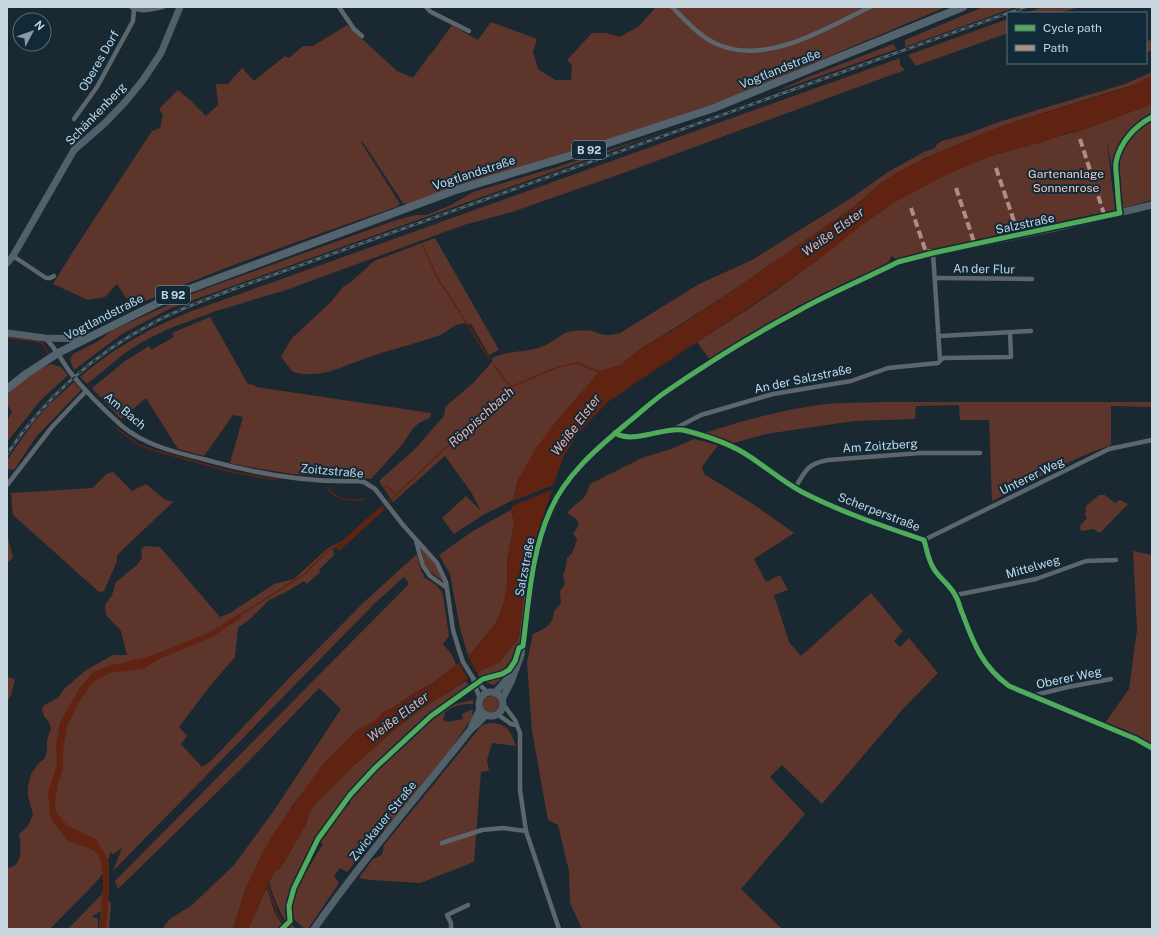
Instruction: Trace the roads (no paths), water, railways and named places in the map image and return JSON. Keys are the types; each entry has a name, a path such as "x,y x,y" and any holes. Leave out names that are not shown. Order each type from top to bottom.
{"main road":[{"name":"Schänkenberg","path":"7,263 13,256 74,150 105,123 143,80 161,53 180,7"},
{"name":"Vogtlandstraße","path":"7,390 26,374 58,353 176,294 453,191 569,156 714,108 962,7"},
{"name":"Salzstraße","path":"933,253 1055,228 1152,205"},
{"path":"7,333 45,338 86,339"},
{"name":"Salzstraße","path":"502,701 511,682 512,676 519,664 530,580 536,552 544,526 557,496"},
{"name":"Salzstraße","path":"495,693 512,676"},
{"path":"480,698 488,692 495,693 502,701 501,710 497,714 491,716 486,715 480,709"},
{"name":"Zwickauer Straße","path":"314,929 359,868 471,729 480,709 480,698"},
{"name":"Zwickauer Straße","path":"471,729 476,726 486,715"}],"street":[{"name":"Oberes Dorf","path":"74,119 97,87 133,21 132,8 144,11 163,7"},
{"path":"339,7 354,30 362,36"},
{"path":"426,7 431,12 469,31"},
{"path":"672,7 700,34 710,40 719,45 733,49 746,50 762,50 794,43 870,7"},
{"path":"933,253 940,360"},
{"path":"13,256 46,278 54,276"},
{"name":"An der Flur","path":"935,278 1032,280"},
{"path":"939,336 1031,331"},
{"name":"An der Salzstraße","path":"672,430 701,415 773,394 851,381 888,368 938,363 943,358 1011,357 1010,332"},
{"name":"Am Bach","path":"45,338 54,346 69,371 86,391 132,434 145,441 195,458 244,470"},
{"path":"7,485 52,427 86,391"},
{"name":"Scherperstraße","path":"615,433 622,437 638,436 672,430 685,430 728,444 795,488 861,518 924,540 934,570 956,596 972,638 986,664 995,676 1009,686 1136,739 1152,748"},
{"name":"Unterer Weg","path":"924,540 1109,449 1152,440"},
{"name":"Am Zoitzberg","path":"795,488 810,466 816,462 920,453 980,453"},
{"name":"Zoitzstraße","path":"244,470 292,478 364,482 375,489 416,541 437,563 446,582 455,635 464,662 478,686 480,698"},
{"name":"Zoitzstraße","path":"416,541 423,566 430,576 447,588"},
{"name":"Mittelweg","path":"956,596 1036,579 1086,561 1116,560"},
{"name":"Oberer Weg","path":"1031,696 1111,679"},
{"path":"478,686 488,692"},
{"path":"502,701 515,720 520,732 520,790 526,831 559,929"},
{"path":"497,714 511,724 516,725"},
{"path":"442,843 482,830 503,828 526,831"},
{"path":"451,929 451,923 447,915 468,904"}],"water":[{"name":"Weiße Elster","path":"1152,76 1152,104 1077,132 1067,133 1046,141 991,156 944,176 895,202 859,227 817,261 608,402 577,434 563,458 532,549 526,583 520,639 510,648 500,662 482,670 421,709 392,732 352,767 318,801 309,812 306,824 282,866 273,873 248,929 233,929 246,888 262,853 276,830 322,765 356,731 374,722 384,712 434,682 474,651 496,623 504,602 507,586 507,561 514,522 511,510 518,480 536,448 557,420 599,372 621,365 640,349 678,327 732,291 855,206 882,182 903,169 1002,126 1119,90"},
{"path":"381,506 384,510 339,551 335,547"},
{"path":"239,614 242,617 212,637 159,659 143,669 109,673 91,684 76,707 67,727 63,749 63,769 58,783 55,802 56,812 68,826 96,839 109,864 109,895 106,929 100,929 103,881 101,862 98,855 93,850 67,840 53,822 50,814 48,792 57,764 56,744 60,722 79,689 93,672 108,666 147,657 163,651 210,632"}],"waterway":[{"path":"423,246 437,277 489,358"},
{"name":"Röppischbach","path":"7,338 37,341 43,344 48,353"},
{"name":"Röppischbach","path":"385,487 387,486 396,495 509,388 558,367 577,363 600,372"},
{"path":"494,365 511,387"},
{"name":"Röppischbach","path":"116,428 139,445 149,449 232,472 277,480"},
{"name":"Röppischbach","path":"328,489 335,495 344,499 363,499"},
{"path":"381,509 396,495"},
{"path":"240,615 302,576 330,549 339,545"},
{"path":"267,885 278,916 290,929"}],"railway":[{"path":"1011,12 1025,7"},
{"path":"7,454 37,415 54,397 91,364 131,335 180,310 228,291 1007,13"}],"park label":[{"name":"Gartenanlage Sonnenrose","path":"1066,181"}]}
